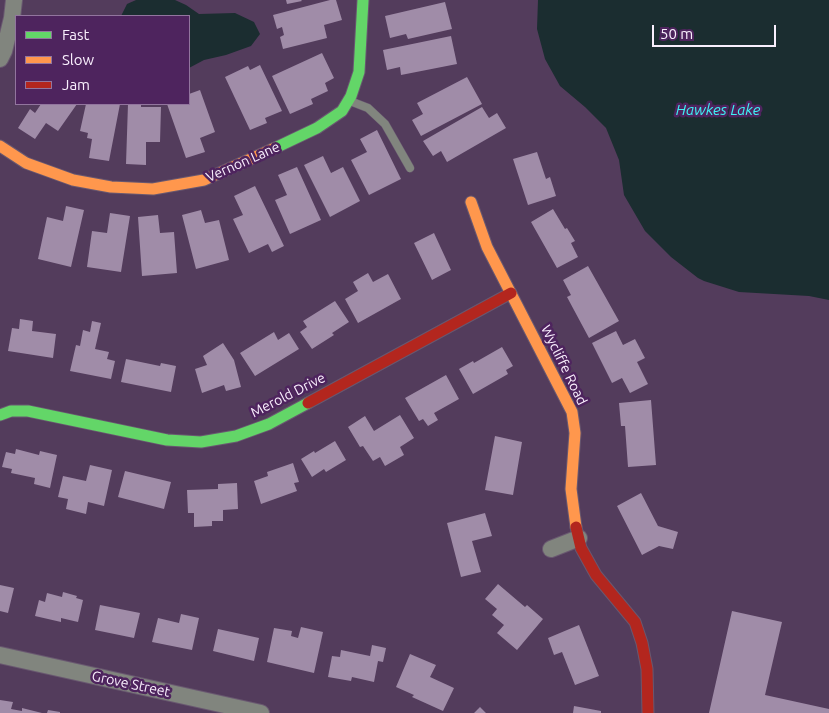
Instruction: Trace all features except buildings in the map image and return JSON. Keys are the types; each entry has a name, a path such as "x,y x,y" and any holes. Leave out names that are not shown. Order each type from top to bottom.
{"street":[{"path":"0,59 4,51 12,18 14,0"},
{"name":"Vernon Lane","path":"0,146 26,163 73,180 111,187 153,189 204,180 317,128 342,111 348,101 359,72 363,0"},
{"name":"Wycliffe Road","path":"471,202 487,247 572,412 575,433 571,489 574,519 582,548 596,575 635,622 647,669 648,713"},
{"name":"Merold Drive","path":"0,415 11,411 28,411 167,440 201,442 236,436 269,424 511,293"},
{"path":"552,550 579,538"},
{"name":"Grove Street","path":"0,655 261,713"}],"lane":[{"path":"348,101 368,108 385,124 410,168"}],"water":[{"path":"136,0 175,0 199,14 235,13 254,22 260,34 251,46 204,60 190,67 190,15 122,15 127,4"},
{"name":"Hawkes Lake","path":"538,0 829,0 829,300 809,296 739,292 704,281 671,257 645,231 624,195 619,160 606,128 560,86 545,59 537,29"}],"traffic: fast":[{"path":"275,148 317,128 342,111 351,96 359,72 363,0"},
{"path":"0,415 11,411 28,411 167,440 201,442 236,436 269,424 308,403"}],"traffic: slow":[{"path":"0,146 26,163 73,180 111,187 153,189 204,180 275,148"},
{"path":"471,202 487,247 572,412 575,433 571,489 576,527"}],"traffic: jam":[{"path":"308,403 511,293"},
{"path":"576,527 581,548 596,575 635,622 642,643 647,669 648,713"}]}
